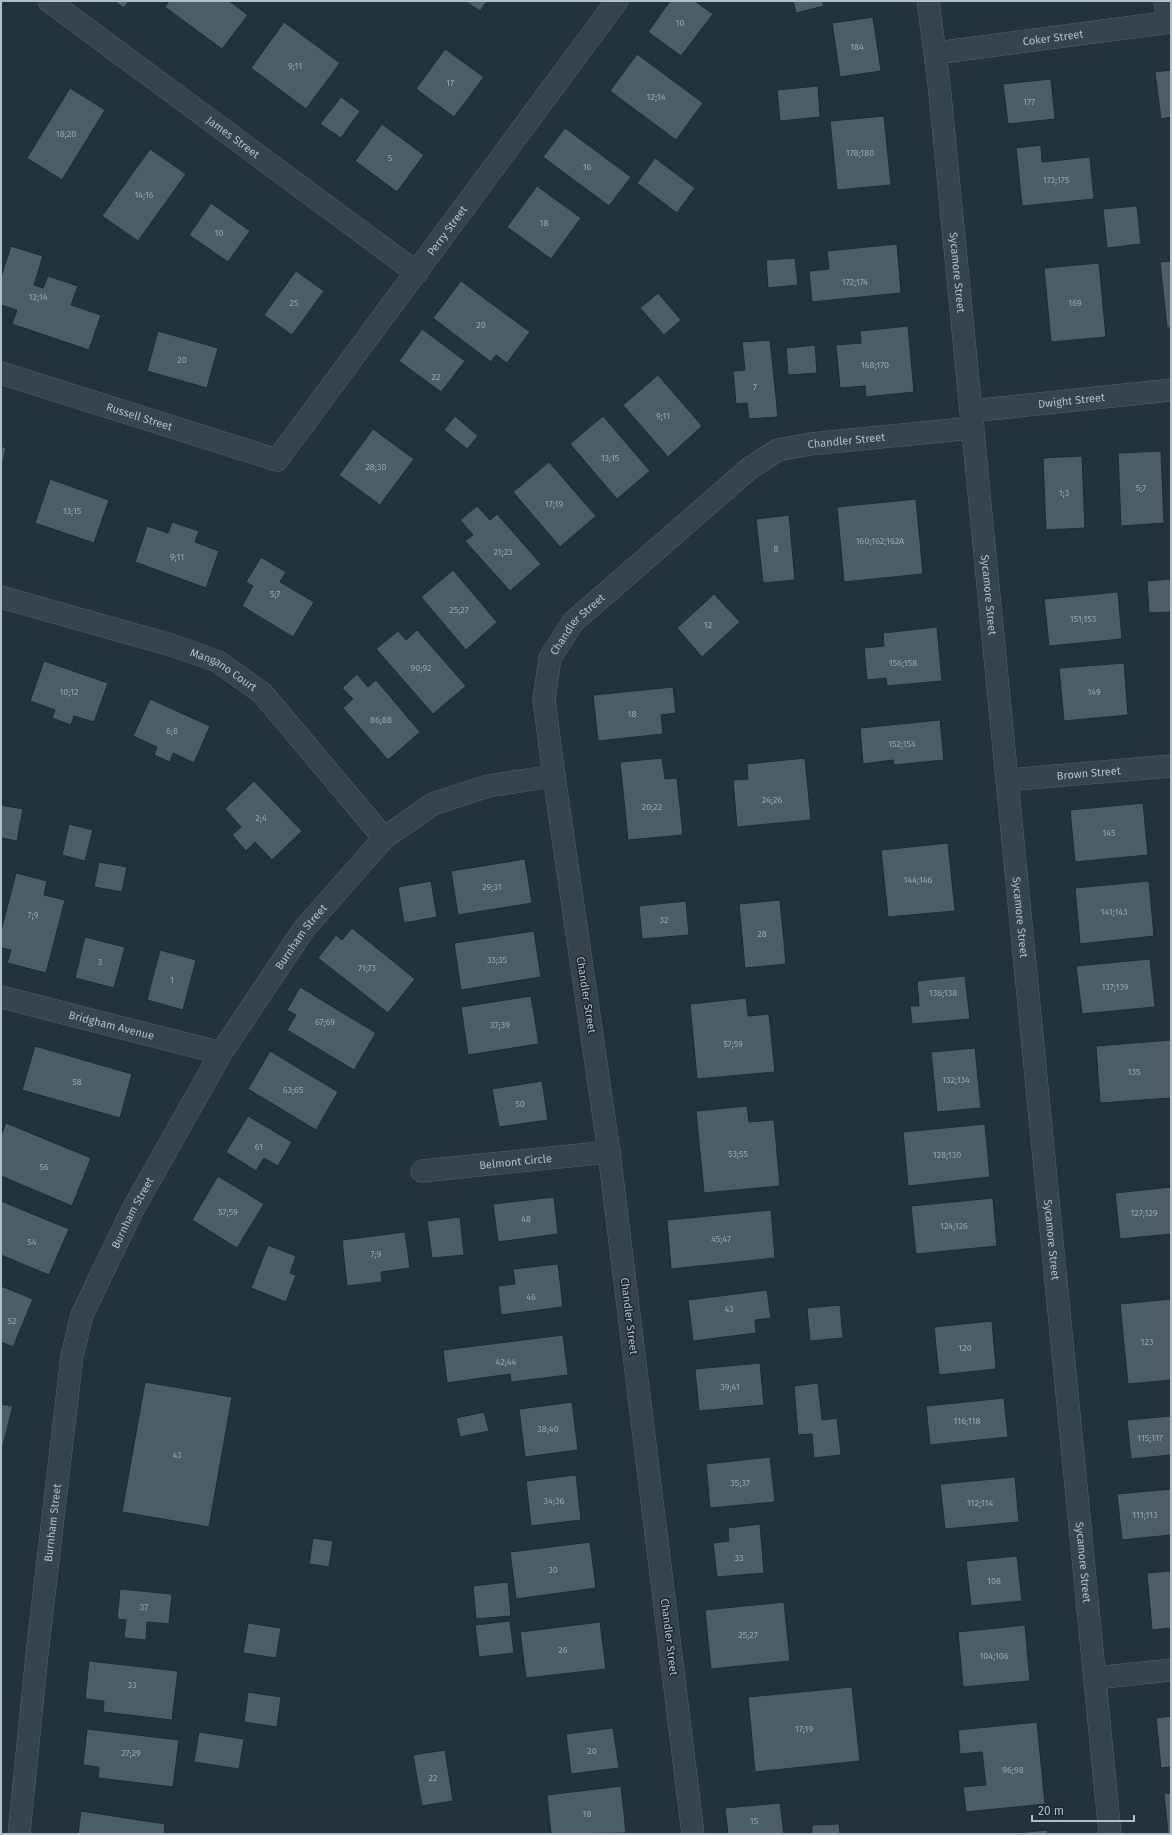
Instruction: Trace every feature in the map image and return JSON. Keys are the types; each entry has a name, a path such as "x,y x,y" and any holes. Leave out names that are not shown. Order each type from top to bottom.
{"street":[{"name":"James Street","path":"49,1 416,274"},
{"name":"Perry Street","path":"277,460 617,1"},
{"name":"Sycamore Street","path":"928,1 936,53 1110,1834"},
{"name":"Coker Street","path":"936,53 1168,15"},
{"name":"Russell Street","path":"1,373 277,460"},
{"name":"Dwight Street","path":"972,419 1171,390"},
{"name":"Chandler Street","path":"693,1834 609,1152 544,700 550,658 573,622 750,468 778,450 972,419"},
{"name":"Mangano Court","path":"1,597 171,645 217,661 262,693 384,838"},
{"name":"Brown Street","path":"1007,780 1171,766"},
{"name":"Burnham Street","path":"19,1834 37,1654 72,1356 82,1315 132,1212 221,1053 304,929 384,838 433,804 488,786 554,776"},
{"name":"Bridgham Avenue","path":"1,997 221,1053"},
{"name":"Belmont Circle","path":"422,1171 609,1152"},
{"path":"1095,1678 1171,1670"}],"building":[{"path":"114,1 129,1 124,8"},
{"path":"169,1 229,1 248,15 222,49 165,7"},
{"path":"465,1 487,1 480,11"},
{"path":"670,1 695,1 713,14 681,56 648,32"},
{"path":"793,1 822,1 824,6 796,13"},
{"path":"873,17 881,71 840,77 832,23"},
{"path":"284,22 340,63 306,109 251,68"},
{"path":"445,49 484,77 454,117 416,89"},
{"path":"637,54 703,103 676,140 610,91"},
{"path":"1171,70 1171,117 1161,119 1155,72"},
{"path":"1051,79 1055,119 1008,124 1003,84"},
{"path":"818,86 820,117 780,121 777,90"},
{"path":"70,88 105,110 62,180 27,158"},
{"path":"341,97 360,111 341,138 320,124"},
{"path":"884,116 891,185 837,190 830,121"},
{"path":"382,124 424,155 397,192 355,161"},
{"path":"565,128 631,177 609,206 543,157"},
{"path":"1041,145 1042,162 1090,157 1094,199 1022,206 1016,148"},
{"path":"150,149 186,174 138,241 102,216"},
{"path":"655,158 695,188 677,213 637,183"},
{"path":"537,186 581,218 551,259 507,227"},
{"path":"211,203 250,231 228,262 189,235"},
{"path":"1137,206 1141,244 1107,248 1103,209"},
{"path":"897,244 901,293 812,302 809,271 829,269 827,251"},
{"path":"11,246 43,256 34,285 43,288 48,276 78,286 71,305 101,315 89,350 12,324 17,310 1,305 1,277"},
{"path":"795,258 798,285 768,288 766,260"},
{"path":"1171,261 1171,328 1167,328 1160,262"},
{"path":"1099,263 1106,337 1051,342 1044,268"},
{"path":"296,271 324,291 292,335 264,315"},
{"path":"461,281 530,332 507,363 496,355 491,362 433,318"},
{"path":"658,293 681,320 664,335 640,308"},
{"path":"908,326 914,392 866,397 865,386 840,388 836,345 861,343 860,331"},
{"path":"422,329 465,361 441,392 399,361"},
{"path":"158,331 218,348 207,388 147,371"},
{"path":"770,340 778,417 749,419 747,403 736,404 733,371 745,370 742,342"},
{"path":"815,345 817,373 788,375 786,348"},
{"path":"658,375 702,426 668,457 623,405"},
{"path":"455,416 478,436 467,449 444,430"},
{"path":"603,416 650,471 617,499 570,444"},
{"path":"373,429 414,459 380,505 339,475"},
{"path":"1,446 6,448 1,470"},
{"path":"1161,451 1164,523 1121,526 1118,453"},
{"path":"1082,456 1085,528 1046,530 1043,458"},
{"path":"549,462 596,516 560,547 513,492"},
{"path":"50,479 109,500 94,543 35,523"},
{"path":"916,499 923,574 844,582 837,507"},
{"path":"477,506 490,520 497,514 541,564 510,591 465,541 473,535 460,520"},
{"path":"789,515 795,580 763,583 756,519"},
{"path":"172,522 199,531 195,542 219,551 206,588 135,562 147,526 168,533"},
{"path":"261,557 286,572 280,582 314,602 293,637 242,606 253,586 246,582"},
{"path":"453,570 497,622 466,650 421,597"},
{"path":"1171,579 1171,612 1149,613 1147,581"},
{"path":"1118,592 1122,639 1049,646 1044,599"},
{"path":"714,594 740,622 702,657 677,628"},
{"path":"937,627 942,681 887,686 886,678 867,680 864,648 884,646 883,633"},
{"path":"417,630 466,686 433,714 376,649 398,631 406,640"},
{"path":"44,661 108,683 94,722 74,716 71,725 52,718 55,710 30,701"},
{"path":"1124,663 1128,715 1064,721 1059,668"},
{"path":"357,674 368,687 376,680 420,732 388,760 343,708 353,699 342,688"},
{"path":"673,687 676,713 661,715 663,734 598,741 593,695"},
{"path":"150,699 210,726 194,763 173,753 170,762 154,755 157,747 133,736"},
{"path":"940,720 944,760 894,765 893,760 863,764 860,728"},
{"path":"662,758 665,779 677,778 683,835 628,840 620,762"},
{"path":"805,758 811,820 737,827 733,780 748,779 747,764"},
{"path":"254,781 302,831 272,860 255,842 246,851 232,835 241,827 225,809"},
{"path":"1143,803 1148,855 1075,862 1070,810"},
{"path":"1,805 23,809 17,841 1,838"},
{"path":"69,824 93,830 85,861 62,855"},
{"path":"948,843 955,911 888,917 881,850"},
{"path":"525,859 532,903 458,915 451,871"},
{"path":"99,862 127,867 122,892 94,887"},
{"path":"16,873 47,881 44,895 65,900 46,973 7,963 11,950 1,948 1,931"},
{"path":"431,881 437,917 404,923 398,887"},
{"path":"1149,881 1154,936 1080,944 1075,888"},
{"path":"780,900 786,964 745,968 739,904"},
{"path":"686,901 689,935 642,939 639,906"},
{"path":"352,928 415,979 388,1013 318,958 336,935 342,940"},
{"path":"534,931 541,977 461,990 454,943"},
{"path":"85,937 125,947 114,988 75,978"},
{"path":"160,950 196,960 183,1010 147,1000"},
{"path":"1150,959 1155,1007 1082,1014 1076,966"},
{"path":"965,976 970,1019 912,1024 910,1006 919,1006 917,981"},
{"path":"300,987 376,1033 354,1070 287,1030 296,1015 287,1010"},
{"path":"531,996 539,1044 468,1055 461,1007"},
{"path":"746,998 748,1016 769,1014 775,1072 697,1079 690,1004"},
{"path":"1171,1040 1171,1098 1100,1103 1096,1046"},
{"path":"35,1046 132,1074 120,1118 22,1090"},
{"path":"975,1048 981,1108 937,1112 931,1052"},
{"path":"270,1051 338,1092 316,1130 248,1089"},
{"path":"542,1081 548,1120 499,1127 492,1089"},
{"path":"747,1106 749,1122 774,1120 780,1186 704,1193 696,1111"},
{"path":"248,1116 292,1142 278,1166 264,1158 256,1171 226,1152"},
{"path":"6,1123 91,1158 72,1206 1,1176 1,1135"},
{"path":"985,1124 990,1177 908,1186 903,1132"},
{"path":"218,1176 264,1204 237,1248 192,1220"},
{"path":"1171,1187 1171,1234 1120,1239 1115,1193"},
{"path":"554,1197 558,1234 498,1242 493,1204"},
{"path":"993,1198 997,1246 916,1254 911,1206"},
{"path":"1,1201 69,1229 49,1275 1,1255"},
{"path":"771,1210 775,1258 671,1269 667,1220"},
{"path":"460,1217 464,1255 432,1258 427,1221"},
{"path":"405,1232 410,1268 381,1272 382,1282 347,1286 342,1240"},
{"path":"268,1245 296,1256 290,1273 296,1275 286,1302 251,1288"},
{"path":"558,1264 563,1307 501,1315 498,1286 515,1284 513,1269"},
{"path":"1,1286 33,1299 13,1347 1,1342"},
{"path":"767,1290 771,1318 755,1320 756,1333 693,1341 688,1300"},
{"path":"1171,1299 1171,1380 1128,1384 1120,1304"},
{"path":"840,1305 843,1338 810,1341 807,1308"},
{"path":"992,1321 996,1369 939,1375 934,1327"},
{"path":"563,1335 568,1375 511,1382 510,1374 447,1383 443,1350"},
{"path":"760,1363 764,1405 699,1411 695,1369"},
{"path":"145,1382 232,1397 209,1527 122,1512"},
{"path":"818,1383 822,1420 837,1418 841,1455 814,1458 812,1434 798,1435 794,1386"},
{"path":"1004,1398 1008,1437 930,1445 926,1406"},
{"path":"572,1402 578,1450 525,1457 519,1409"},
{"path":"1,1404 13,1406 3,1445 1,1445"},
{"path":"484,1412 489,1431 460,1437 456,1418"},
{"path":"1171,1416 1171,1455 1131,1459 1127,1420"},
{"path":"770,1457 775,1502 710,1508 706,1464"},
{"path":"576,1475 581,1520 531,1526 526,1481"},
{"path":"1015,1477 1019,1522 945,1529 940,1484"},
{"path":"1171,1489 1171,1535 1122,1540 1117,1494"},
{"path":"760,1524 764,1573 717,1577 713,1543 729,1541 728,1528"},
{"path":"313,1538 333,1541 329,1567 309,1564"},
{"path":"590,1542 596,1588 516,1599 510,1552"},
{"path":"1017,1556 1022,1601 971,1606 966,1561"},
{"path":"1171,1571 1171,1628 1152,1630 1147,1573"},
{"path":"508,1582 511,1616 476,1619 473,1586"},
{"path":"120,1589 172,1594 169,1624 147,1622 146,1640 124,1638 126,1620 117,1619"},
{"path":"784,1602 790,1661 711,1669 705,1610"},
{"path":"510,1621 514,1653 479,1657 475,1625"},
{"path":"600,1622 606,1669 526,1678 520,1632"},
{"path":"248,1623 281,1628 276,1658 243,1653"},
{"path":"1025,1625 1030,1681 963,1687 958,1632"},
{"path":"89,1661 178,1671 172,1720 103,1712 104,1701 85,1699"},
{"path":"852,1687 860,1761 755,1772 748,1697"},
{"path":"248,1692 281,1697 277,1727 244,1722"},
{"path":"1171,1716 1171,1767 1161,1768 1156,1718"},
{"path":"1037,1722 1045,1804 966,1812 963,1787 986,1785 982,1752 960,1754 958,1730"},
{"path":"613,1728 619,1768 571,1774 566,1734"},
{"path":"87,1729 179,1740 173,1787 98,1778 99,1767 83,1765"},
{"path":"199,1732 244,1739 239,1769 194,1762"},
{"path":"445,1750 453,1801 422,1806 413,1755"},
{"path":"621,1786 626,1833 551,1834 547,1795"},
{"path":"1164,1793 1171,1793 1171,1834 1168,1834"},
{"path":"780,1803 784,1834 728,1834 725,1808"},
{"path":"81,1811 165,1824 164,1834 78,1834"},
{"path":"839,1824 840,1834 812,1834 812,1825"},
{"path":"1047,1830 1048,1834 1006,1834"}]}
